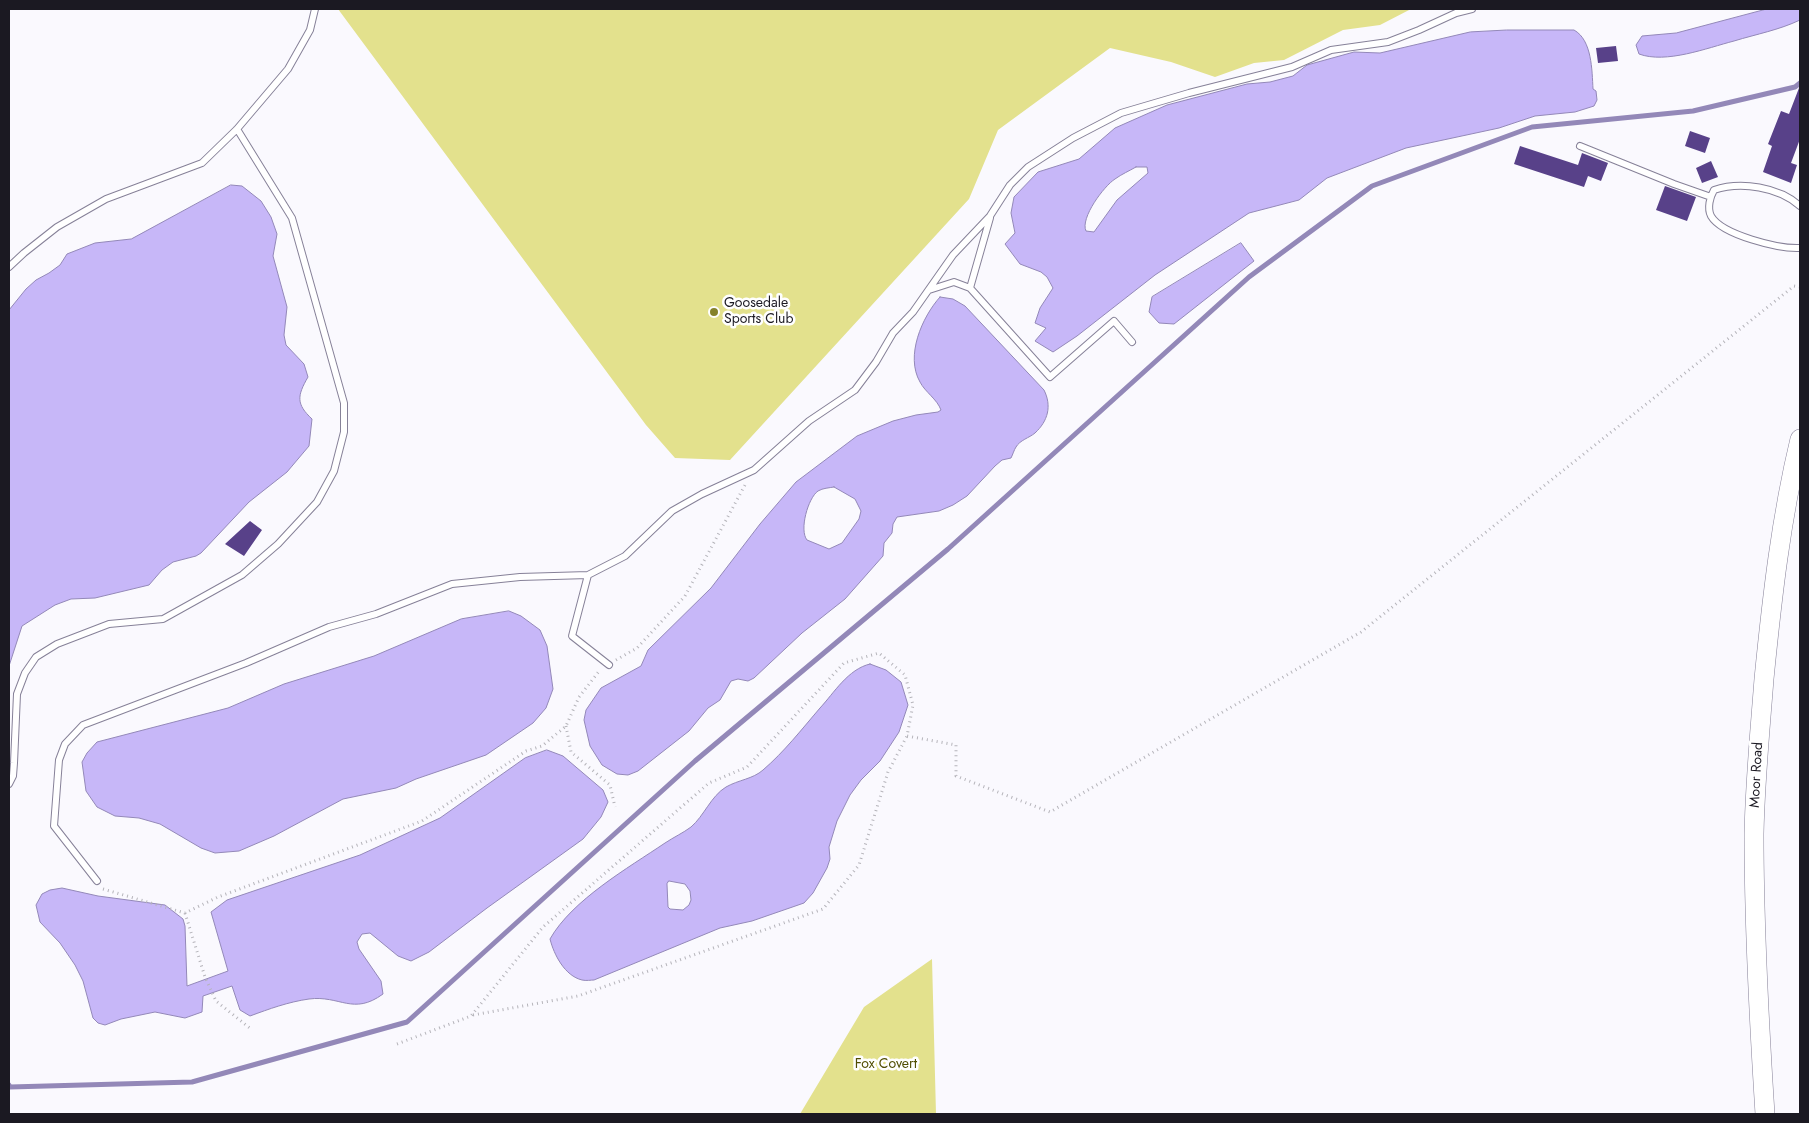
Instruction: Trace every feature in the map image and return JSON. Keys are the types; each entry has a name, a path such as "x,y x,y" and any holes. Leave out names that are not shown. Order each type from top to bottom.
{"main road":[{"name":"Moor Road","path":"1765,1114 1757,977 1754,833 1756,773 1778,557 1800,439"}],"lane":[{"path":"9,267 57,227 106,199 202,163 237,129 288,69 310,30 315,9"},
{"path":"97,881 54,826 59,760 65,744 83,726 246,663 329,627 376,614 452,584 520,577 588,575 624,556 672,511 702,494 754,470 810,421 855,390 876,362 893,333 913,312 953,255 990,216 1010,185 1028,167 1073,138 1121,114 1189,93 1292,67 1330,50 1388,42 1456,13 1472,9"},
{"path":"9,784 13,776 17,694 25,673 36,657 57,644 109,624 162,619 242,575 278,544 317,502 334,471 344,432 344,402 292,218 237,129"},
{"path":"1580,146 1711,197"},
{"path":"1800,206 1787,197 1754,187 1725,186 1714,190 1709,205 1710,215 1718,224 1733,232 1776,246 1800,248"},
{"path":"970,288 990,216"},
{"path":"928,291 954,282 970,288 1050,378 1114,321 1132,342"},
{"path":"588,575 572,636 609,665"}],"path":[{"path":"907,736 956,746 956,776 1050,812 1361,632 1794,286 1800,287"},
{"path":"97,881 103,889 185,913 218,897 422,821 526,752 542,746 566,726 579,696 599,670 637,648 685,596 754,470"},
{"path":"397,1044 471,1016 578,996 823,908 859,865 888,772 907,736 913,705 905,675 880,653 844,663 747,767 709,783 543,927 471,1016"},
{"path":"566,726 571,752 610,785 615,807"},
{"path":"185,913 205,978 216,1001 251,1029"}],"green space":[{"name":"Goosedale Sports Club","path":"338,9 1411,9 1380,25 1343,30 1284,60 1254,63 1215,77 1171,62 1110,48 998,130 969,199 730,460 675,458 646,425"},
{"name":"Fox Covert","path":"932,959 936,1114 800,1114 864,1007"}],"shaded area":[{"path":"1767,9 1800,9 1800,20 1768,32 1674,56 1650,57 1639,54 1636,45 1642,36 1676,33"},
{"path":"1574,30 1580,35 1588,48 1593,89 1596,91 1597,100 1594,106 1575,112 1535,116 1499,128 1406,148 1327,178 1299,200 1249,213 1155,275 1077,336 1053,352 1035,341 1046,328 1035,323 1040,308 1053,288 1047,277 1041,272 1020,264 1005,244 1015,233 1011,213 1014,197 1038,172 1079,159 1115,128 1167,105 1247,84 1270,82 1293,76 1307,65 1354,52 1380,53 1470,32","holes":["1136,167 1147,167 1148,173 1117,200 1094,232 1086,231 1086,218 1105,188 1115,179"]},
{"path":"231,185 242,186 261,201 271,217 277,234 273,256 287,307 284,335 286,345 304,364 308,377 302,389 300,399 303,409 312,419 309,446 287,472 249,502 201,553 173,562 162,570 149,585 95,598 71,599 55,605 22,626 9,666 9,310 26,289 36,280 60,265 67,254 95,243 131,239"},
{"path":"1241,243 1254,261 1174,324 1159,323 1149,312 1152,297"},
{"path":"940,297 953,299 965,306 1044,390 1048,407 1043,423 1035,433 1018,445 1011,458 1002,460 995,466 967,496 939,511 897,517 893,524 892,533 884,543 883,556 845,599 802,633 754,678 748,681 738,679 731,681 720,700 708,708 689,731 638,771 628,775 617,774 602,765 590,746 584,720 586,710 601,688 641,666 648,650 711,588 760,524 796,482 857,436 893,421 941,410 937,402 920,382 914,361 918,337 933,305","holes":["834,487 855,499 861,511 859,519 842,543 829,549 807,540 804,522 811,500 818,491"]},
{"path":"509,611 521,616 540,630 547,646 553,689 546,708 533,723 486,755 416,779 396,788 343,799 274,836 239,851 215,853 201,848 160,824 139,818 115,816 97,807 86,791 82,762 97,742 228,708 284,684 374,656 461,619"},
{"path":"870,664 886,670 901,682 908,705 899,732 880,761 861,780 850,795 837,821 829,847 830,859 827,868 813,893 804,903 752,921 720,928 594,980 582,980 570,974 557,958 550,939 572,911 618,874 691,827 726,787 763,770 793,740 842,682 862,667","holes":["669,881 685,884 690,891 691,900 689,905 683,910 670,909 668,907 667,884"]},
{"path":"547,750 563,756 603,790 608,802 601,817 583,839 429,952 411,961 398,956 370,933 362,934 357,942 359,949 381,981 383,994 363,1004 309,999 271,1008 250,1016 240,1010 232,986 203,996 202,1012 185,1018 155,1012 121,1019 105,1025 98,1023 93,1018 83,981 75,965 60,943 40,922 36,905 42,894 50,890 62,888 98,896 165,905 183,919 185,926 187,986 228,971 211,912 227,900 360,855 440,818 525,758"}],"building":[{"path":"1616,46 1618,61 1598,63 1596,48"},
{"path":"1799,88 1800,139 1791,163 1797,165 1791,183 1763,172 1772,146 1768,144 1781,111 1789,114"},
{"path":"1690,131 1710,138 1705,153 1685,146"},
{"path":"1520,146 1578,165 1582,153 1608,163 1601,181 1588,176 1584,187 1514,164"},
{"path":"1711,161 1718,177 1702,183 1696,168"},
{"path":"1665,186 1696,197 1687,221 1656,210"},
{"path":"250,521 262,530 244,556 225,544"}],"waterway":[{"path":"9,1085 10,1087 192,1082 407,1022 695,761 948,549 1249,277 1372,186 1532,127 1693,111 1795,87 1800,83"}],"place":[{"name":"Goosedale Sports Club","path":"714,312"}]}
